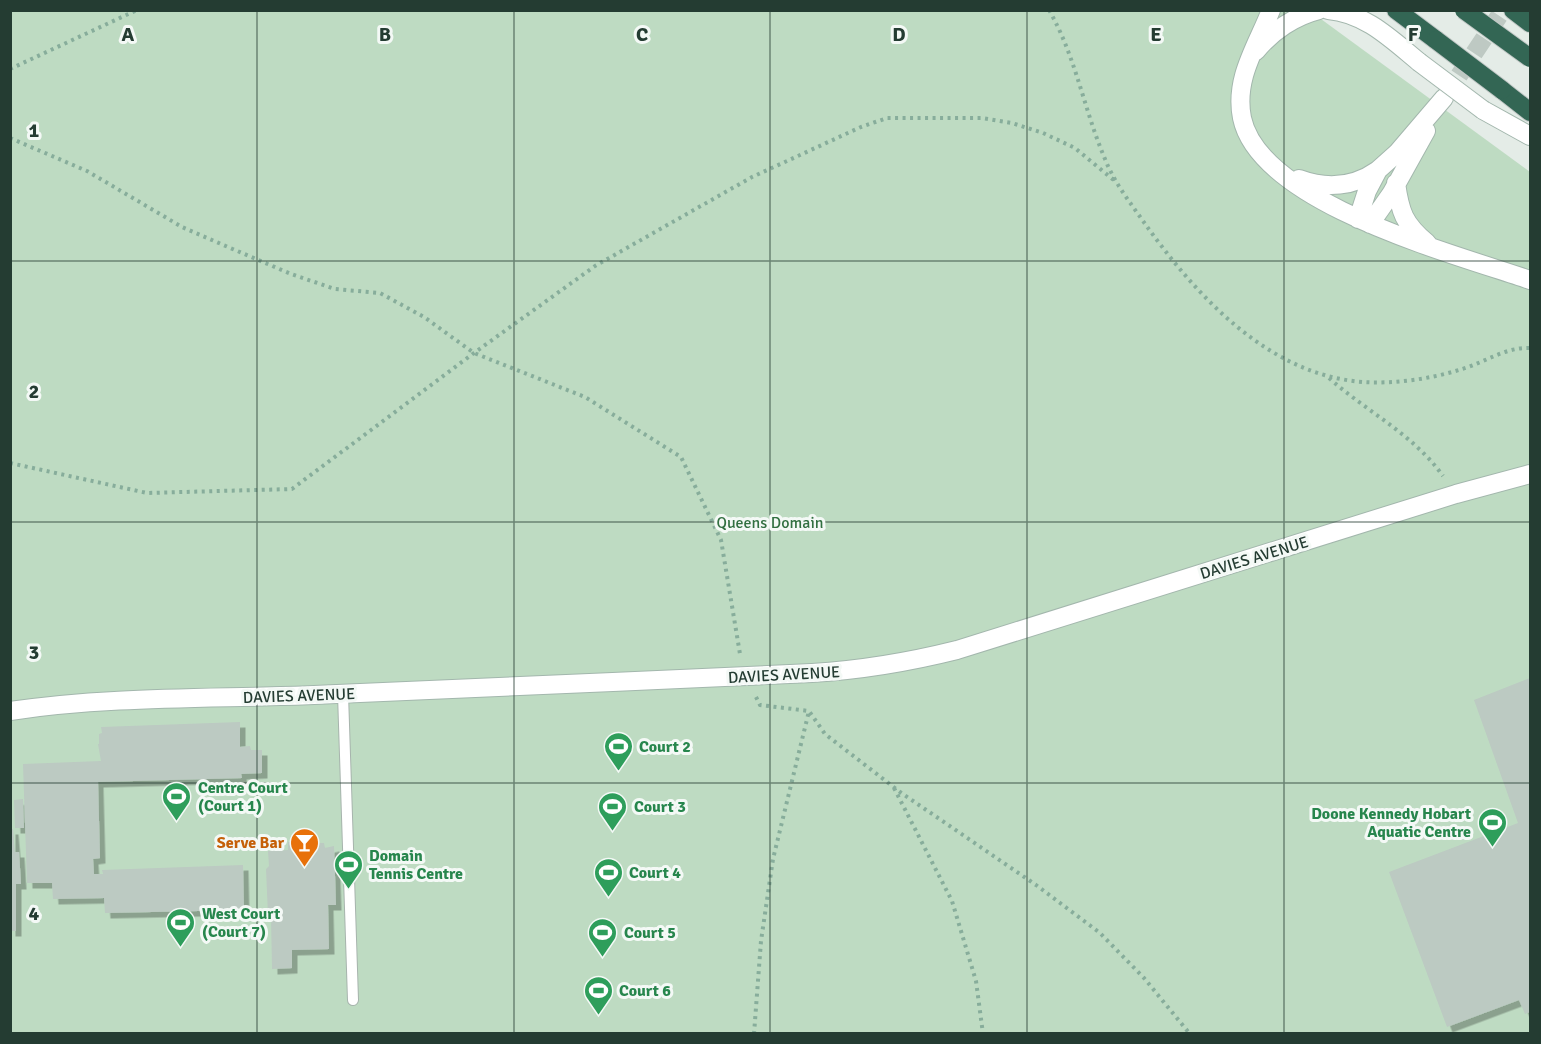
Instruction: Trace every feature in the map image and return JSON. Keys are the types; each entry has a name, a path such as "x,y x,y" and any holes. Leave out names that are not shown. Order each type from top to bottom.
{"highway":[{"path":"1396,10 1530,112"},
{"path":"1464,10 1530,58"},
{"path":"1513,10 1530,22"}],"street":[{"path":"1270,10 1246,65 1241,90 1242,118 1259,152 1276,168 1322,200 1364,221 1442,251 1530,280"},
{"path":"1246,65 1259,48 1280,29 1293,20 1319,10"},
{"path":"1328,10 1353,15 1365,21 1483,110 1530,136"},
{"path":"1276,168 1296,179 1319,185 1337,185 1360,180 1378,170 1397,153 1444,98 1380,212 1364,221"},
{"path":"1364,221 1367,191 1378,170"},
{"path":"1396,183 1400,207 1406,222 1420,237 1442,251"},
{"name":"DAVIES AVENUE","path":"10,711 110,702 343,694 853,670 921,659 957,650 1456,494 1530,474"}],"lane":[{"path":"343,694 352,1000"}],"path":[{"path":"10,69 137,10"},
{"path":"1049,10 1065,41 1104,158 1116,182 1188,279 1246,334 1275,354 1306,370 1328,377 1364,382 1400,381 1450,373 1509,349 1530,348"},
{"path":"10,463 147,493 292,489 474,353 605,261 752,177 861,127 887,118 982,118 1012,123 1043,133 1075,148 1116,182"},
{"path":"10,138 87,171 182,227 238,252 335,289 380,293 424,318 474,353 585,397 681,457 721,540 744,676 760,705 809,711 825,734 892,786 1036,885 1100,933 1144,978 1190,1034"},
{"path":"1328,377 1349,396 1399,430 1432,460 1456,494"},
{"path":"754,1034 761,941 773,859 809,711"},
{"path":"892,786 952,901 976,981 983,1034"}],"green space":[{"name":"Queens Domain","path":"11,11 1310,11 1530,172 1530,1033 11,1033"}],"building":[{"name":"Doone Kennedy Hobart Aquatic Centre","path":"1530,678 1530,1012 1525,1014 1519,1000 1447,1027 1389,872 1518,823 1474,700"},
{"path":"240,722 240,747 250,746 251,750 262,750 262,773 241,774 242,778 98,782 100,858 93,859 94,874 103,874 102,870 243,865 244,910 105,913 104,898 53,899 52,883 27,883 23,764 101,761 98,744 99,734 102,733 101,727"},
{"path":"23,799 24,828 15,828 14,800"},
{"path":"10,829 13,829 15,852 19,852 21,884 16,884 16,931 10,931"},
{"path":"288,842 324,843 325,848 334,846 336,905 328,905 329,949 292,950 292,968 272,969 271,916 268,915 266,869 269,866 268,851 288,850"}],"tunnel":[{"path":"1444,98 1503,10"}],"place":[{"name":"Court 2","path":"618,772"},
{"name":"Centre Court (Court 1)","path":"177,822"},
{"name":"Court 3","path":"613,832"},
{"name":"Doone Kennedy Hobart Aquatic Centre","path":"1492,848"},
{"name":"Serve Bar","path":"305,868"},
{"name":"Domain Tennis Centre","path":"348,890"},
{"name":"Court 4","path":"608,898"},
{"name":"West Court (Court 7)","path":"181,948"},
{"name":"Court 5","path":"603,958"},
{"name":"Court 6","path":"598,1016"}]}
